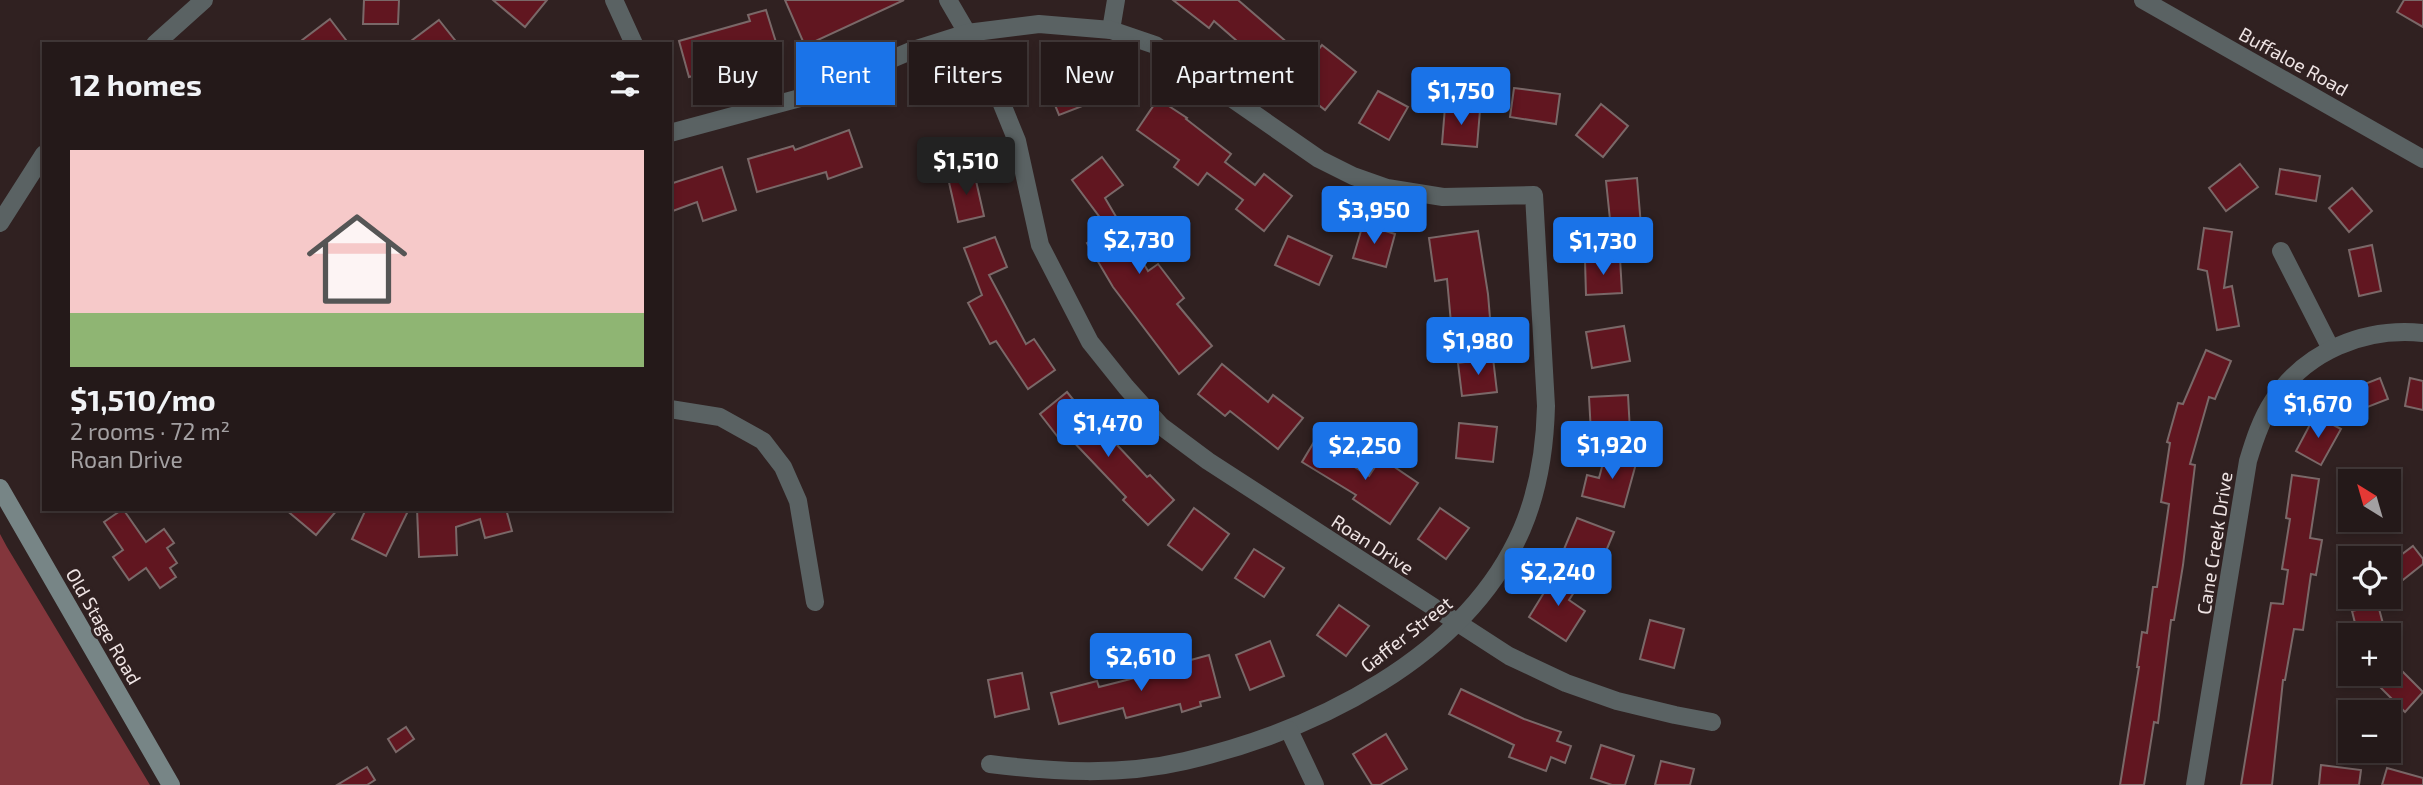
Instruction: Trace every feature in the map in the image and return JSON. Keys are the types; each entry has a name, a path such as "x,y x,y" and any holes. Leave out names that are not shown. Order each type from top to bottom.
{"main road":[{"name":"Old Stage Road","path":"0,488 171,785"}],"street":[{"path":"157,42 204,0"},
{"path":"614,0 633,42"},
{"name":"Roan Drive","path":"948,0 985,65 1017,141 1040,245 1090,342 1161,426 1208,461 1509,656 1617,701 1712,722"},
{"path":"672,132 800,98 913,50 967,33 1039,24 1111,30 1116,0"},
{"name":"Buffaloe Road","path":"2143,0 2423,159"},
{"name":"Gaffer Street","path":"990,764 1070,772 1128,769 1184,761 1289,730 1368,691 1471,610 1512,550 1522,530 1540,476 1546,406 1534,195 1443,197 1387,188 1353,176 1319,159 1155,45 1111,30"},
{"path":"0,223 42,157"},
{"path":"2281,251 2331,349"},
{"name":"Cane Creek Drive","path":"2195,785 2248,461 2272,402 2302,368 2331,349 2378,333 2423,333"},
{"path":"672,409 720,417 762,441 783,467 799,501 815,602"},
{"path":"1289,730 1315,785"}],"shaded area":[{"path":"0,534 7,547 150,785 0,785"}],"building":[{"path":"364,0 399,0 398,24 363,24"},
{"path":"493,0 547,0 525,27"},
{"path":"785,0 904,0 814,42 803,42"},
{"path":"1173,0 1238,0 1287,42 1238,42 1214,21 1209,28"},
{"path":"2404,0 2423,0 2423,27 2397,12"},
{"path":"766,10 776,42 693,42 693,76 689,77 679,41 750,21 748,15"},
{"path":"330,19 347,42 300,42"},
{"path":"439,20 456,42 410,42"},
{"path":"1322,45 1356,72 1325,110 1318,104 1318,50"},
{"path":"1514,88 1560,94 1556,124 1510,117"},
{"path":"1378,91 1408,107 1389,140 1359,123"},
{"path":"1601,104 1628,126 1603,157 1576,135"},
{"path":"1055,105 1085,105 1059,115"},
{"path":"1154,105 1167,105 1231,154 1225,162 1255,185 1264,174 1292,196 1264,231 1236,209 1243,200 1207,173 1198,185 1174,167 1179,160 1137,130"},
{"path":"1445,107 1480,110 1477,147 1442,144"},
{"path":"849,130 862,167 828,179 826,172 757,192 748,159 793,146 795,150"},
{"path":"1102,157 1123,185 1105,198 1148,271 1158,264 1184,298 1177,304 1212,346 1179,374 1113,287 1087,243 1095,238 1090,230 1104,223 1072,180"},
{"path":"2240,164 2258,187 2226,211 2209,188"},
{"path":"722,167 736,210 703,221 697,202 672,211 672,183"},
{"path":"2280,169 2320,176 2316,201 2276,194"},
{"path":"974,172 984,216 958,222 948,178"},
{"path":"1637,178 1641,226 1611,229 1606,181"},
{"path":"2352,188 2372,211 2349,232 2329,208"},
{"path":"1363,224 1395,234 1386,267 1353,258"},
{"path":"2204,228 2232,232 2224,288 2232,286 2239,326 2217,330 2207,271 2198,269"},
{"path":"1478,231 1491,330 1452,334 1447,279 1435,281 1429,238"},
{"path":"1288,236 1332,256 1319,285 1275,265"},
{"path":"995,237 1007,267 989,275 1026,344 1034,339 1055,370 1028,389 996,341 990,344 968,303 982,295 964,248"},
{"path":"2372,245 2381,291 2359,296 2349,250"},
{"path":"1620,258 1622,293 1586,295 1585,260"},
{"path":"1624,326 1630,361 1592,368 1586,332"},
{"path":"2206,350 2231,361 2215,399 2209,397 2190,464 2195,465 2183,565 2174,620 2171,620 2158,723 2154,722 2144,785 2120,785 2142,632 2147,633 2153,587 2157,587 2169,504 2161,502 2170,443 2167,442 2178,403 2183,404"},
{"path":"1493,358 1497,392 1462,396 1458,363"},
{"path":"1222,364 1268,402 1273,395 1303,418 1278,449 1230,411 1225,416 1198,394"},
{"path":"2380,378 2388,399 2347,415 2339,394"},
{"path":"2410,378 2423,381 2423,410 2405,406"},
{"path":"1067,392 1100,433 1103,430 1147,477 1150,475 1174,500 1148,525 1123,500 1126,497 1067,435 1061,441 1040,414"},
{"path":"1628,395 1630,431 1591,433 1589,397"},
{"path":"2315,415 2341,429 2321,465 2296,451"},
{"path":"1459,423 1497,427 1493,462 1456,458"},
{"path":"1314,442 1369,476 1381,458 1418,483 1390,524 1353,499 1356,495 1302,462"},
{"path":"1606,452 1637,460 1624,507 1582,496 1587,475 1599,478"},
{"path":"2292,475 2319,479 2310,538 2322,540 2316,575 2311,574 2303,630 2294,629 2283,680 2272,785 2241,785 2271,603 2283,604 2288,570 2282,569 2290,519 2286,518"},
{"path":"1194,508 1229,534 1202,570 1168,545"},
{"path":"1440,508 1469,528 1446,559 1418,539"},
{"path":"124,511 146,542 164,529 174,543 167,548 177,563 170,568 176,577 160,588 146,568 129,580 113,557 123,550 104,522"},
{"path":"287,511 336,511 316,535"},
{"path":"365,511 408,511 386,556 352,539"},
{"path":"417,511 507,511 512,531 485,538 480,519 456,527 457,555 419,557"},
{"path":"1577,518 1614,532 1599,568 1562,554"},
{"path":"2413,546 2423,559 2423,564 2401,581 2401,555"},
{"path":"1254,549 1284,568 1264,597 1235,578"},
{"path":"1556,573 1578,586 1569,600 1585,611 1566,641 1529,617"},
{"path":"1339,605 1369,626 1346,656 1317,635"},
{"path":"2379,609 2383,623 2355,623 2352,611"},
{"path":"1650,620 1684,629 1674,668 1640,659"},
{"path":"1270,641 1284,676 1250,690 1236,655"},
{"path":"1209,655 1220,697 1200,702 1201,706 1182,712 1180,704 1126,718 1123,708 1059,724 1051,693 1097,681 1099,687 1170,669 1169,666"},
{"path":"2401,670 2423,692 2405,712 2401,708 2401,700 2393,700 2379,686 2401,686"},
{"path":"1022,673 1029,709 995,717 988,680"},
{"path":"1461,689 1524,719 1561,732 1557,741 1571,746 1565,763 1551,757 1546,771 1509,757 1514,745 1449,714"},
{"path":"406,727 414,739 396,752 388,739"},
{"path":"1386,734 1407,769 1380,785 1372,785 1353,754"},
{"path":"1601,745 1634,756 1625,785 1612,785 1591,778"},
{"path":"1661,761 1694,769 1690,785 1655,785"},
{"path":"2321,765 2361,770 2359,785 2319,785"},
{"path":"367,767 375,780 367,785 337,785"},
{"path":"2387,768 2423,778 2423,785 2382,785"}]}
